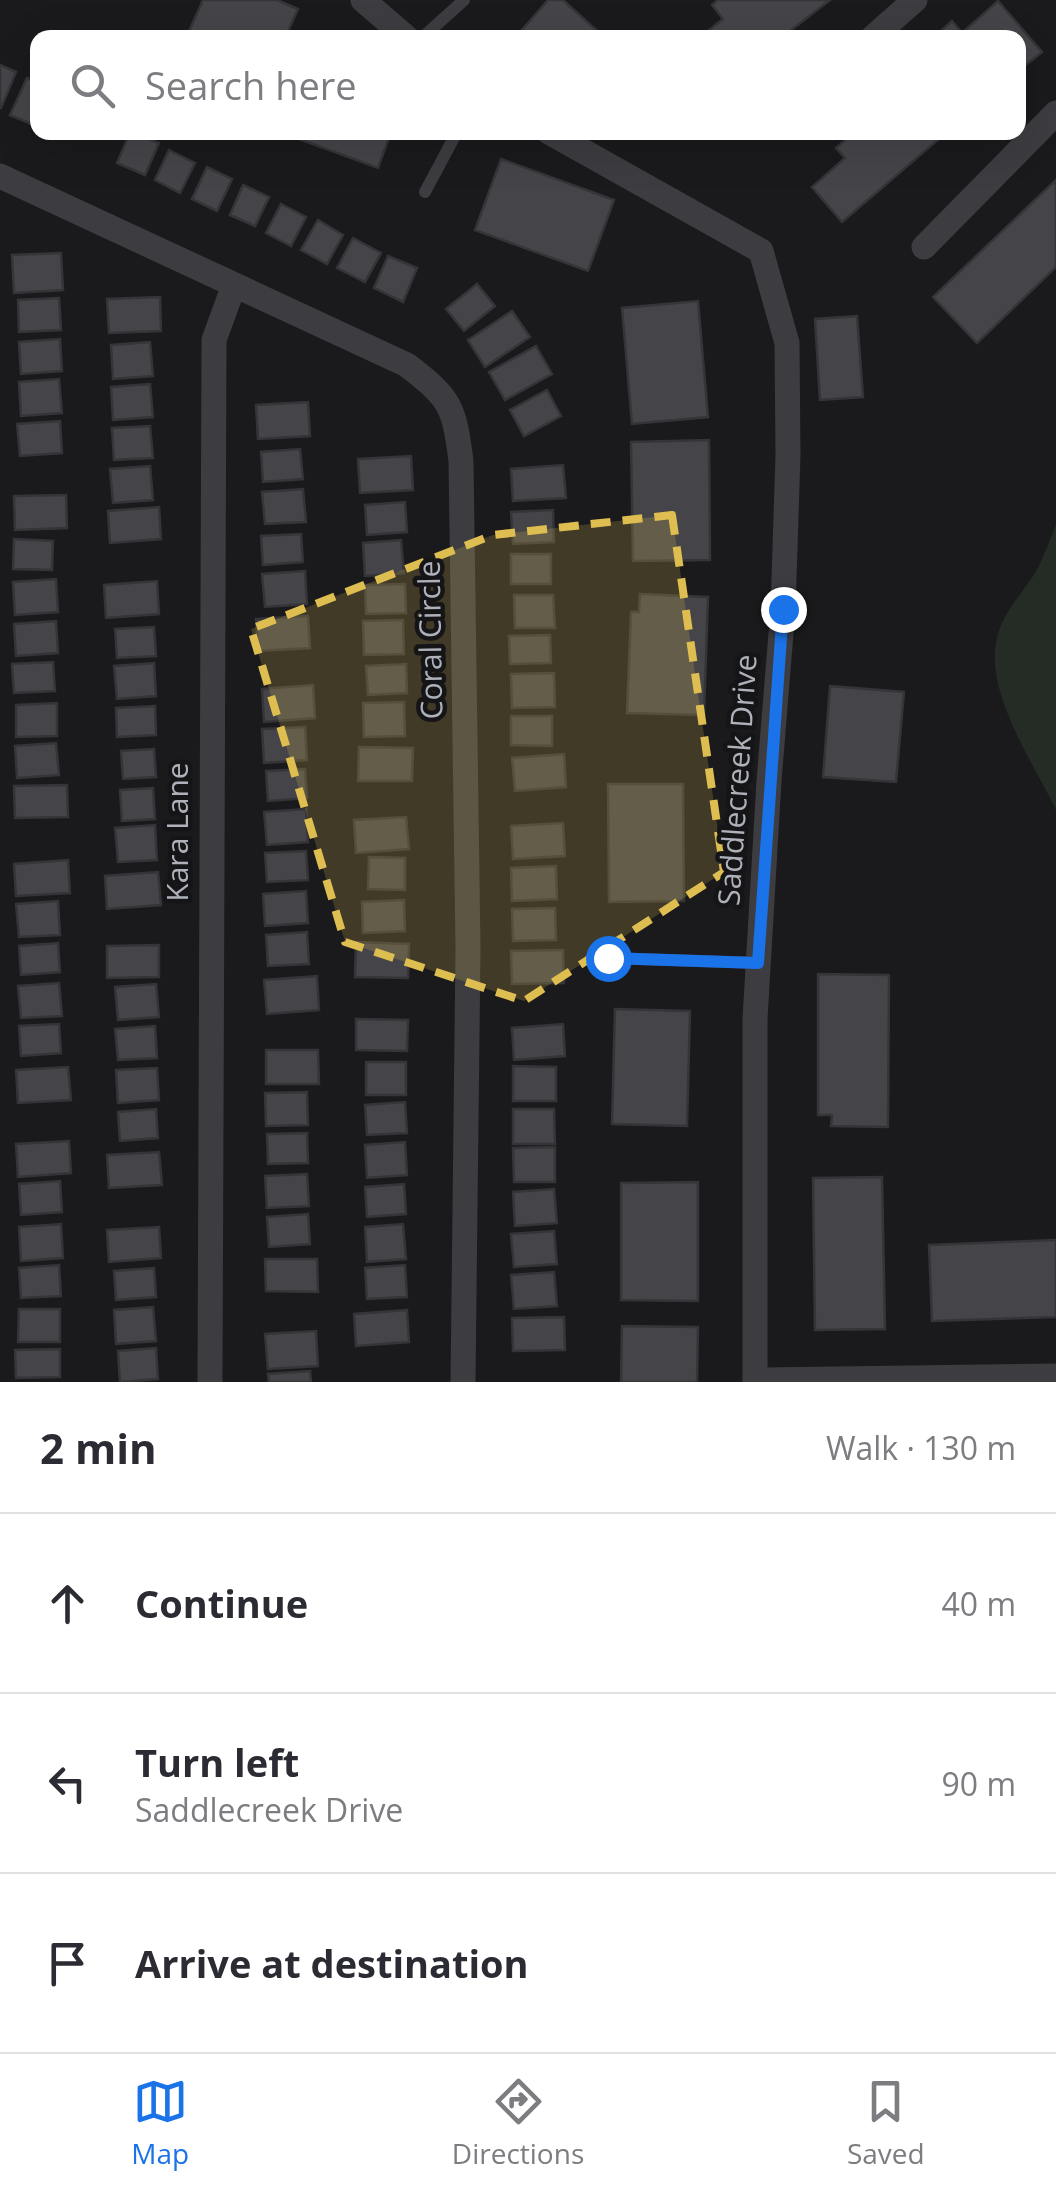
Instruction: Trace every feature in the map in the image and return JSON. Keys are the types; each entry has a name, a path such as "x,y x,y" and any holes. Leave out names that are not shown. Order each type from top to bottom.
{"street":[{"path":"363,0 398,30"},
{"path":"881,30 915,0"},
{"path":"924,247 1056,114"},
{"name":"Saddlecreek Drive","path":"564,140 761,250 787,343 783,609 755,1019 755,1381 1056,1376"},
{"name":"Coral Circle","path":"0,176 408,365 441,392 456,422 461,461 468,948 463,1382"},
{"name":"Kara Lane","path":"210,1382 214,340 234,285"}],"lane":[{"path":"431,30 464,0"},
{"path":"425,192 453,140"},
{"path":"608,958 758,963"}],"highlighted area":[{"path":"672,515 724,872 524,1001 345,942 251,629 493,535"}],"shaded area":[{"path":"1056,524 1056,810 1011,721 996,673 995,650 1003,620 1038,568"}],"building":[{"path":"203,0 277,0 298,9 289,30 190,30"},
{"path":"548,0 563,0 596,30 522,30"},
{"path":"718,0 830,0 791,30 709,30 723,19 712,5"},
{"path":"998,1 1023,30 965,30"},
{"path":"952,21 960,30 942,30"},
{"path":"1026,33 1042,52 1026,65"},
{"path":"0,65 16,72 1,108 0,108"},
{"path":"27,78 30,79 30,123 10,115"},
{"path":"127,140 159,143 145,175 117,163"},
{"path":"302,140 388,140 378,168"},
{"path":"845,140 938,140 842,222 812,187 845,158 836,148"},
{"path":"169,150 195,163 180,193 155,180"},
{"path":"501,159 614,200 588,271 475,230"},
{"path":"207,167 232,179 217,211 192,199"},
{"path":"1056,180 1056,267 977,343 933,297"},
{"path":"243,185 269,197 255,226 230,215"},
{"path":"281,204 306,217 291,246 266,233"},
{"path":"318,220 343,235 327,264 301,250"},
{"path":"353,238 381,253 365,282 337,268"},
{"path":"61,253 63,290 14,293 12,255"},
{"path":"388,256 417,268 403,302 374,288"},
{"path":"477,284 495,306 464,331 446,309"},
{"path":"160,297 161,331 109,333 107,299"},
{"path":"59,298 61,330 19,332 18,300"},
{"path":"698,301 708,417 632,424 622,308"},
{"path":"512,311 530,337 485,367 468,340"},
{"path":"857,316 863,397 820,400 815,319"},
{"path":"60,339 62,371 21,374 19,342"},
{"path":"150,342 153,376 113,379 111,345"},
{"path":"536,346 552,374 505,400 489,372"},
{"path":"59,379 62,413 21,416 19,382"},
{"path":"150,384 153,417 113,420 111,387"},
{"path":"547,390 561,416 524,436 510,410"},
{"path":"308,402 310,436 258,439 256,405"},
{"path":"60,421 62,453 20,456 17,424"},
{"path":"150,426 153,458 114,460 112,428"},
{"path":"709,440 710,560 633,561 631,442"},
{"path":"300,449 303,479 263,482 261,452"},
{"path":"411,456 413,490 360,493 358,459"},
{"path":"563,465 566,498 513,501 511,469"},
{"path":"150,466 153,500 113,503 110,469"},
{"path":"303,489 306,522 265,524 262,492"},
{"path":"66,495 67,528 15,530 14,496"},
{"path":"405,502 407,532 367,535 365,505"},
{"path":"159,507 161,539 110,543 108,511"},
{"path":"553,510 554,542 513,544 511,512"},
{"path":"301,534 303,562 263,565 261,536"},
{"path":"14,539 53,541 52,570 13,569"},
{"path":"401,540 404,573 365,576 363,543"},
{"path":"511,554 551,554 551,584 511,584"},
{"path":"305,571 307,604 265,607 262,574"},
{"path":"56,579 58,612 15,615 13,582"},
{"path":"157,581 159,614 106,618 104,585"},
{"path":"405,584 406,613 366,614 365,585"},
{"path":"640,594 708,597 704,715 627,713 631,612 639,612"},
{"path":"514,595 553,595 555,628 515,628"},
{"path":"308,616 310,648 258,651 256,619"},
{"path":"403,620 404,654 364,655 363,621"},
{"path":"56,621 58,653 16,656 14,624"},
{"path":"154,627 156,656 117,658 115,629"},
{"path":"550,635 551,663 510,664 509,636"},
{"path":"53,662 55,691 14,693 12,664"},
{"path":"154,663 156,696 117,699 114,666"},
{"path":"406,664 407,693 368,695 366,666"},
{"path":"554,673 555,707 512,708 511,674"},
{"path":"313,685 315,718 264,722 262,689"},
{"path":"830,686 904,692 896,782 823,777"},
{"path":"404,702 405,736 364,737 363,703"},
{"path":"57,703 57,736 16,737 16,705"},
{"path":"155,706 156,735 117,737 116,708"},
{"path":"511,716 552,716 552,746 511,745"},
{"path":"305,727 307,760 264,763 262,729"},
{"path":"56,743 59,775 17,778 15,746"},
{"path":"359,747 413,748 412,781 358,781"},
{"path":"154,749 156,777 123,779 121,751"},
{"path":"564,754 566,787 515,791 512,758"},
{"path":"305,769 307,798 268,801 266,771"},
{"path":"608,784 683,784 684,901 609,902"},
{"path":"67,785 68,817 15,818 14,786"},
{"path":"153,788 155,819 122,821 120,790"},
{"path":"306,809 308,842 267,845 264,812"},
{"path":"406,817 409,849 356,853 354,820"},
{"path":"563,823 565,856 513,859 511,826"},
{"path":"155,825 157,860 118,862 115,828"},
{"path":"306,851 308,880 267,882 265,853"},
{"path":"369,857 405,858 405,890 368,889"},
{"path":"68,860 70,893 16,896 14,864"},
{"path":"556,866 557,899 512,901 511,868"},
{"path":"158,872 161,905 107,909 105,876"},
{"path":"306,891 308,923 265,926 263,894"},
{"path":"404,900 405,931 363,933 362,902"},
{"path":"58,901 60,935 19,937 16,904"},
{"path":"555,908 556,940 513,941 512,909"},
{"path":"307,932 309,964 268,966 266,935"},
{"path":"356,942 409,944 408,978 355,977"},
{"path":"58,943 60,972 21,975 19,946"},
{"path":"159,945 159,977 107,978 107,946"},
{"path":"563,950 564,983 512,984 511,951"},
{"path":"818,974 889,975 888,1127 831,1126 832,1115 818,1115"},
{"path":"317,976 319,1010 267,1014 264,980"},
{"path":"59,983 62,1016 21,1018 18,986"},
{"path":"156,984 159,1017 118,1020 115,987"},
{"path":"615,1009 690,1011 687,1126 612,1124"},
{"path":"356,1019 408,1020 407,1051 356,1050"},
{"path":"59,1024 61,1053 21,1056 19,1026"},
{"path":"563,1024 565,1056 514,1060 512,1028"},
{"path":"155,1026 157,1058 118,1060 115,1029"},
{"path":"266,1050 318,1050 319,1084 266,1084"},
{"path":"366,1062 406,1062 406,1095 366,1095"},
{"path":"513,1066 556,1067 556,1101 513,1101"},
{"path":"68,1067 71,1100 18,1103 16,1070"},
{"path":"157,1068 159,1100 118,1103 116,1070"},
{"path":"307,1092 308,1125 266,1126 265,1093"},
{"path":"405,1102 407,1133 367,1135 365,1105"},
{"path":"156,1109 158,1138 120,1141 118,1112"},
{"path":"513,1109 554,1109 555,1144 513,1144"},
{"path":"307,1133 308,1163 268,1164 267,1134"},
{"path":"69,1141 71,1173 18,1177 16,1144"},
{"path":"405,1142 407,1175 367,1178 365,1145"},
{"path":"555,1147 555,1182 514,1182 513,1148"},
{"path":"159,1152 162,1185 109,1188 107,1155"},
{"path":"307,1174 309,1206 267,1208 265,1176"},
{"path":"882,1177 885,1329 815,1330 813,1178"},
{"path":"60,1181 62,1212 21,1215 19,1184"},
{"path":"698,1182 698,1301 621,1300 621,1183"},
{"path":"404,1184 406,1214 367,1217 365,1187"},
{"path":"554,1189 557,1223 515,1226 513,1192"},
{"path":"308,1214 310,1244 269,1247 267,1217"},
{"path":"61,1224 63,1258 21,1261 19,1227"},
{"path":"403,1224 406,1259 367,1262 365,1227"},
{"path":"159,1227 161,1258 109,1262 107,1230"},
{"path":"554,1231 557,1264 514,1267 511,1234"},
{"path":"1056,1240 1056,1317 932,1321 929,1245"},
{"path":"265,1259 317,1259 318,1292 266,1291"},
{"path":"59,1265 61,1296 21,1298 19,1268"},
{"path":"405,1265 407,1297 367,1299 365,1268"},
{"path":"154,1268 156,1297 116,1300 114,1271"},
{"path":"554,1272 557,1306 514,1309 511,1275"},
{"path":"153,1307 156,1341 116,1344 114,1310"},
{"path":"19,1309 60,1309 60,1342 18,1342"},
{"path":"407,1310 409,1342 356,1346 354,1314"},
{"path":"564,1317 565,1350 513,1351 512,1318"},
{"path":"622,1326 698,1327 697,1382 621,1382"},
{"path":"316,1331 318,1366 268,1369 265,1334"},
{"path":"156,1348 158,1379 120,1382 118,1351"},
{"path":"60,1349 60,1377 16,1378 15,1350"},
{"path":"310,1371 311,1382 269,1382 268,1374"}],"route":[{"path":"608,958 758,963 783,609"}]}
